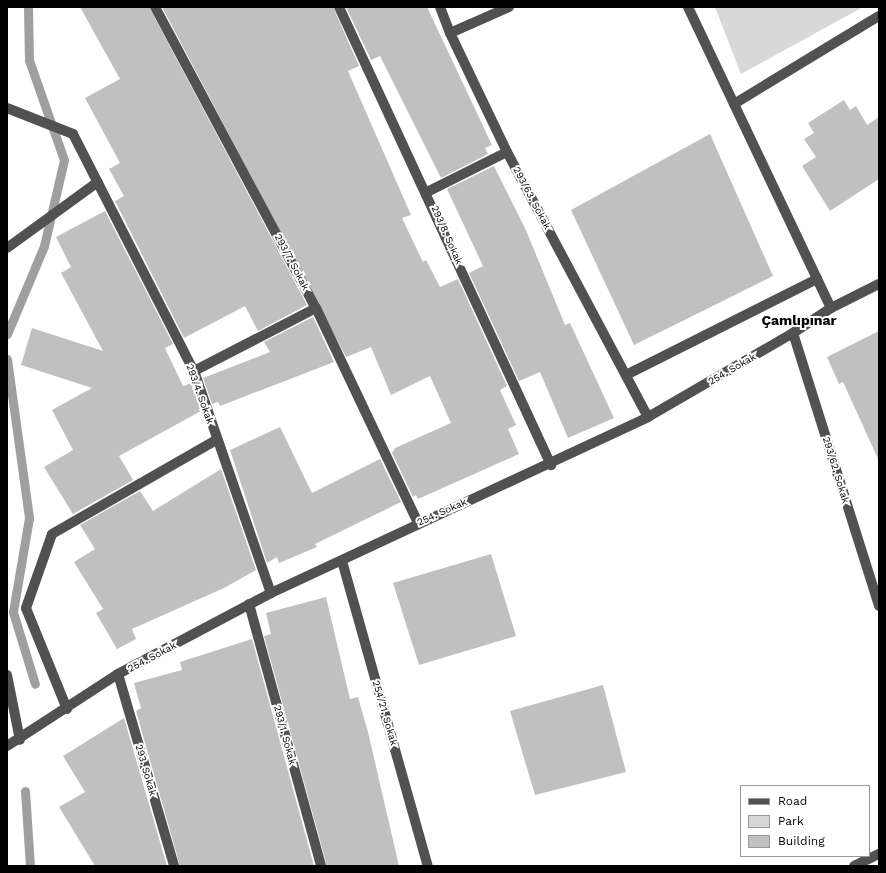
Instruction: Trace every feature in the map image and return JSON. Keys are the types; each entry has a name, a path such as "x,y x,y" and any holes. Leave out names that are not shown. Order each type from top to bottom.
{"street":[{"name":"293/7. Sokak","path":"155,7 316,308 418,523"},
{"name":"293/8. Sokak","path":"339,7 427,192 551,465"},
{"name":"293/63. Sokak","path":"440,7 450,33 507,152 648,417"},
{"path":"450,33 509,7"},
{"path":"688,7 831,308"},
{"path":"734,104 879,16"},
{"name":"293/4. Sokak","path":"7,108 73,134 194,371 216,440 271,593"},
{"path":"427,192 507,152"},
{"path":"7,248 98,182"},
{"path":"626,375 817,279"},
{"name":"254. Sokak","path":"7,746 20,740 118,674 249,604 342,561 418,523 551,465 648,417 793,333 831,308 879,284"},
{"path":"194,371 316,308"},
{"name":"293/62. Sokak","path":"793,333 879,606"},
{"path":"67,709 26,608 52,534 216,440"},
{"name":"254/21. Sokak","path":"342,561 428,866"},
{"name":"293/1. Sokak","path":"249,604 321,866"},
{"name":"293. Sokak","path":"118,674 174,866"},
{"path":"7,675 20,740"},
{"path":"854,866 879,854"}],"green space":[{"path":"715,7 863,7 741,74"}],"building":[{"path":"80,7 149,7 307,305 258,331 245,306 184,338 115,201 124,196 109,169 120,163 85,98 120,79"},
{"path":"162,7 333,7 359,66 348,71 411,215 402,218 423,262 426,260 440,287 458,279 507,386 500,390 516,425 508,429 519,454 418,499 416,495 413,497 392,453 395,448 451,423 430,376 391,395 371,347 346,357"},
{"path":"346,7 427,7 492,145 485,148 488,154 441,178 380,56 371,60"},
{"path":"844,100 850,110 856,106 867,125 879,117 879,179 830,211 802,166 816,157 804,139 814,133 808,123"},
{"path":"710,134 773,276 634,345 571,210"},
{"path":"494,166 525,228 565,325 570,323 614,418 568,438 540,372 519,381 469,273 483,266 447,189"},
{"path":"105,211 173,344 165,348 183,386 191,383 201,411 119,456 133,480 73,514 44,467 73,450 52,410 92,388 21,365 32,328 103,351 61,273 71,267 56,237"},
{"path":"313,317 334,362 220,406 218,402 212,404 203,378 270,352 264,342"},
{"path":"879,331 879,461 843,382 839,384 827,357"},
{"path":"280,427 312,493 380,459 401,502 315,544 317,547 279,563 277,557 267,563 230,450"},
{"path":"221,469 256,570 224,588 132,629 136,639 117,649 96,613 103,609 74,562 95,549 80,525 140,491 153,511"},
{"path":"491,554 516,636 419,665 393,583"},
{"path":"326,597 350,699 358,697 368,732 399,866 327,866 264,636 271,634 266,613"},
{"path":"252,639 314,866 180,866 136,711 141,708 134,683 182,670 180,662"},
{"path":"603,685 626,772 535,795 510,711"},
{"path":"124,718 167,866 95,866 59,807 85,792 63,756"}],"waterway":[{"path":"7,334 44,246 64,160 29,60 28,7"},
{"path":"7,359 29,518 13,612 35,684"},
{"path":"25,791 30,866"}],"district":[{"name":"Çamlıpınar","path":"799,320"}]}
